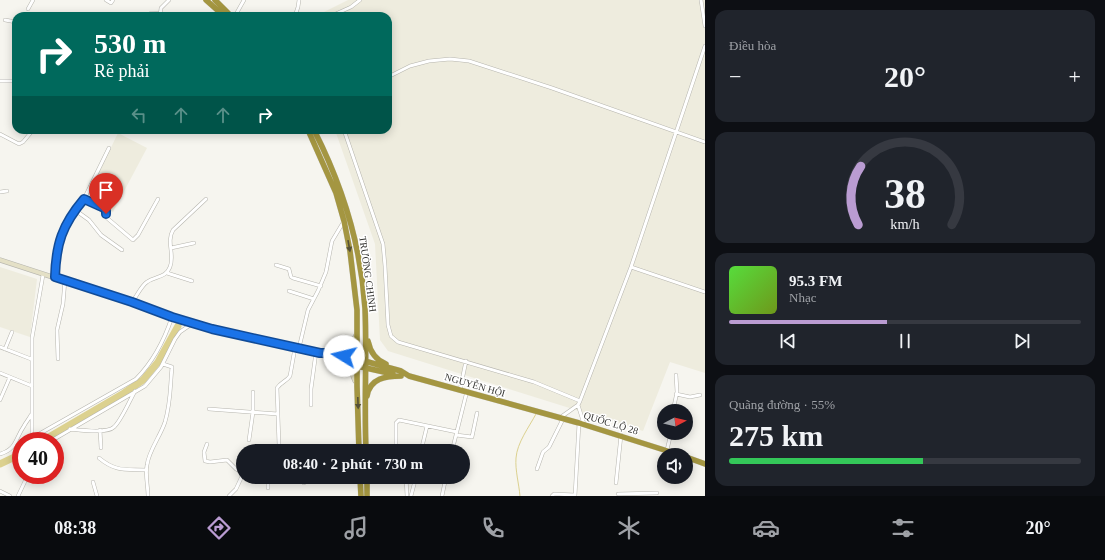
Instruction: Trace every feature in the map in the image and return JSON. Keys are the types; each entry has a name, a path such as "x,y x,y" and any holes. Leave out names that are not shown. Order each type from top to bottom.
{"highway":[{"path":"206,0 217,12"},
{"path":"215,0 227,12"},
{"name":"TRƯỜNG CHINH","path":"310,134 336,193 344,221 352,267 358,329 357,386 359,444"},
{"name":"TRƯỜNG CHINH","path":"316,134 340,187 352,228 362,281 366,361 364,408 366,444"},
{"path":"365,328 368,344 377,359 401,374"},
{"name":"NGUYỄN HỘI","path":"357,359 401,374"},
{"name":"NGUYỄN HỘI","path":"357,366 409,376 467,391 536,412"},
{"path":"364,408 367,392 373,382 401,374"},
{"name":"QUỐC LỘ 28","path":"536,412 660,448"},
{"path":"693,460 705,464"},
{"path":"360,484 361,496"},
{"path":"367,484 367,496"}],"street":[{"path":"28,9 33,0"},
{"path":"106,0 110,3 113,0"},
{"path":"160,12 161,8 169,0"},
{"path":"237,12 244,0"},
{"path":"296,12 298,0"},
{"path":"339,12 360,0"},
{"path":"701,0 705,26"},
{"path":"4,20 12,21"},
{"path":"585,425 580,415 579,403 631,267 705,46"},
{"path":"392,75 410,66 429,61 450,59 470,61 545,85 705,142"},
{"path":"0,82 12,81"},
{"path":"0,134 18,144 24,141 30,134"},
{"path":"345,134 383,244 390,336 398,342 534,382 579,403"},
{"path":"55,277 55,263 61,235 75,210 84,199 109,148"},
{"path":"0,192 7,191"},
{"path":"84,199 104,208 107,218 133,240 141,230 158,199"},
{"path":"132,302 146,283 167,273 172,261 170,238 173,230 206,199"},
{"path":"75,210 89,220 101,235 122,250"},
{"path":"278,444 278,388 280,384 290,376 308,310 321,286 326,272 332,241 344,221"},
{"path":"171,248 194,243"},
{"name":"NGUYỄN HỘI","path":"0,260 212,329 318,353 331,353 357,359"},
{"path":"276,264 289,269 290,275 293,278 321,286"},
{"path":"631,267 705,292"},
{"path":"167,273 192,281"},
{"path":"32,432 32,338 43,275"},
{"path":"58,359 57,330 63,304 65,280"},
{"path":"289,291 314,299"},
{"path":"44,432 136,379 157,353 168,331 172,317"},
{"path":"64,433 145,386 163,364 175,338 180,332 193,323"},
{"path":"331,353 347,350 353,342 358,329"},
{"path":"5,349 12,332"},
{"path":"0,347 31,359"},
{"path":"311,404 311,389 318,353"},
{"name":"NGUYỄN HỘI","path":"318,353 329,360 357,366"},
{"path":"340,362 351,371 357,386"},
{"path":"460,390 466,362"},
{"path":"148,496 146,470 148,459 161,432 169,405 172,367 163,364"},
{"path":"0,373 32,386"},
{"path":"674,404 676,375"},
{"path":"0,400 10,377"},
{"path":"70,429 86,432 114,427 135,391"},
{"path":"454,444 467,391"},
{"path":"249,440 253,412 253,392"},
{"path":"676,394 690,397 700,396"},
{"path":"537,470 543,452 549,447 561,418 579,403"},
{"path":"209,409 278,414"},
{"path":"396,444 397,421 401,420 427,426 470,438 472,437 477,413"},
{"path":"0,454 13,448 23,426 32,415"},
{"path":"552,496 554,494 575,495 578,423"},
{"path":"423,444 427,426"},
{"path":"100,430 101,448"},
{"path":"616,483 621,436"},
{"path":"206,444 204,452 205,461 210,462 228,460 236,469"},
{"path":"99,458 116,469 146,470"},
{"path":"93,482 97,496"},
{"path":"18,496 24,484"},
{"path":"229,496 236,489 238,484"},
{"path":"406,484 407,496"},
{"path":"411,496 414,484"},
{"path":"442,496 445,484"},
{"path":"0,491 10,496"},
{"path":"618,494 657,493"}],"shaded area":[{"path":"348,0 705,0 705,373 670,362 643,431 388,351 380,340 375,244 336,134 392,134 392,12 324,12"},
{"path":"118,134 147,148 113,212 89,193"},
{"path":"0,267 37,279 30,337 0,327"}],"waterway":[{"path":"57,432 124,393 143,380 158,362 178,326"},
{"path":"520,496 516,467 517,452 521,441 536,414"},
{"path":"0,464 12,458"}],"route":[{"path":"106,214 104,208 84,199 75,210 66,224 58,243 55,263 55,277 212,329 320,353 331,353 344,356"}]}
